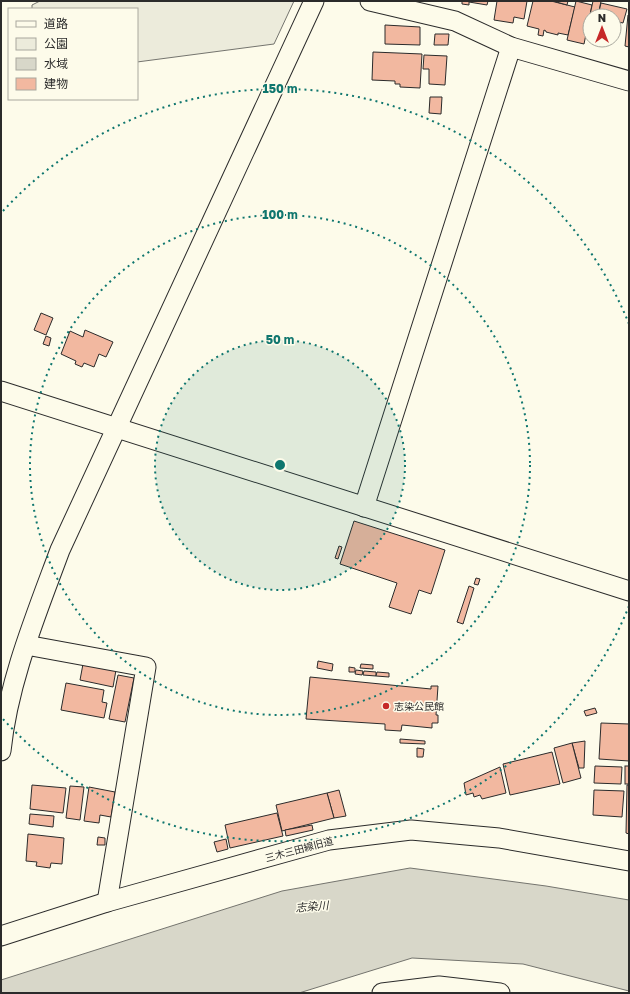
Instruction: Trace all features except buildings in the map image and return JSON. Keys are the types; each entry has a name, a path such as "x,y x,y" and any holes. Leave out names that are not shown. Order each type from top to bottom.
{"street":[{"path":"1,751 4,727 26,645 60,550 314,1"},
{"path":"370,1 455,21 511,47 629,81"},
{"path":"364,507 511,47"},
{"path":"1,391 629,591"},
{"path":"26,645 146,667 107,902"},
{"name":"三木三田線旧道","path":"1,936 107,902 329,840 411,830 499,838 629,861"},
{"path":"382,993 439,986 500,993"}],"green space":[{"path":"40,1 294,1 274,44 138,62 138,8 32,8 32,5"}],"water":[{"name":"志染川","path":"410,868 546,886 629,900 629,991 523,964 412,958 299,993 1,993 1,980 282,891"}],"place":[{"name":"志染公民館","path":"386,706"}]}
